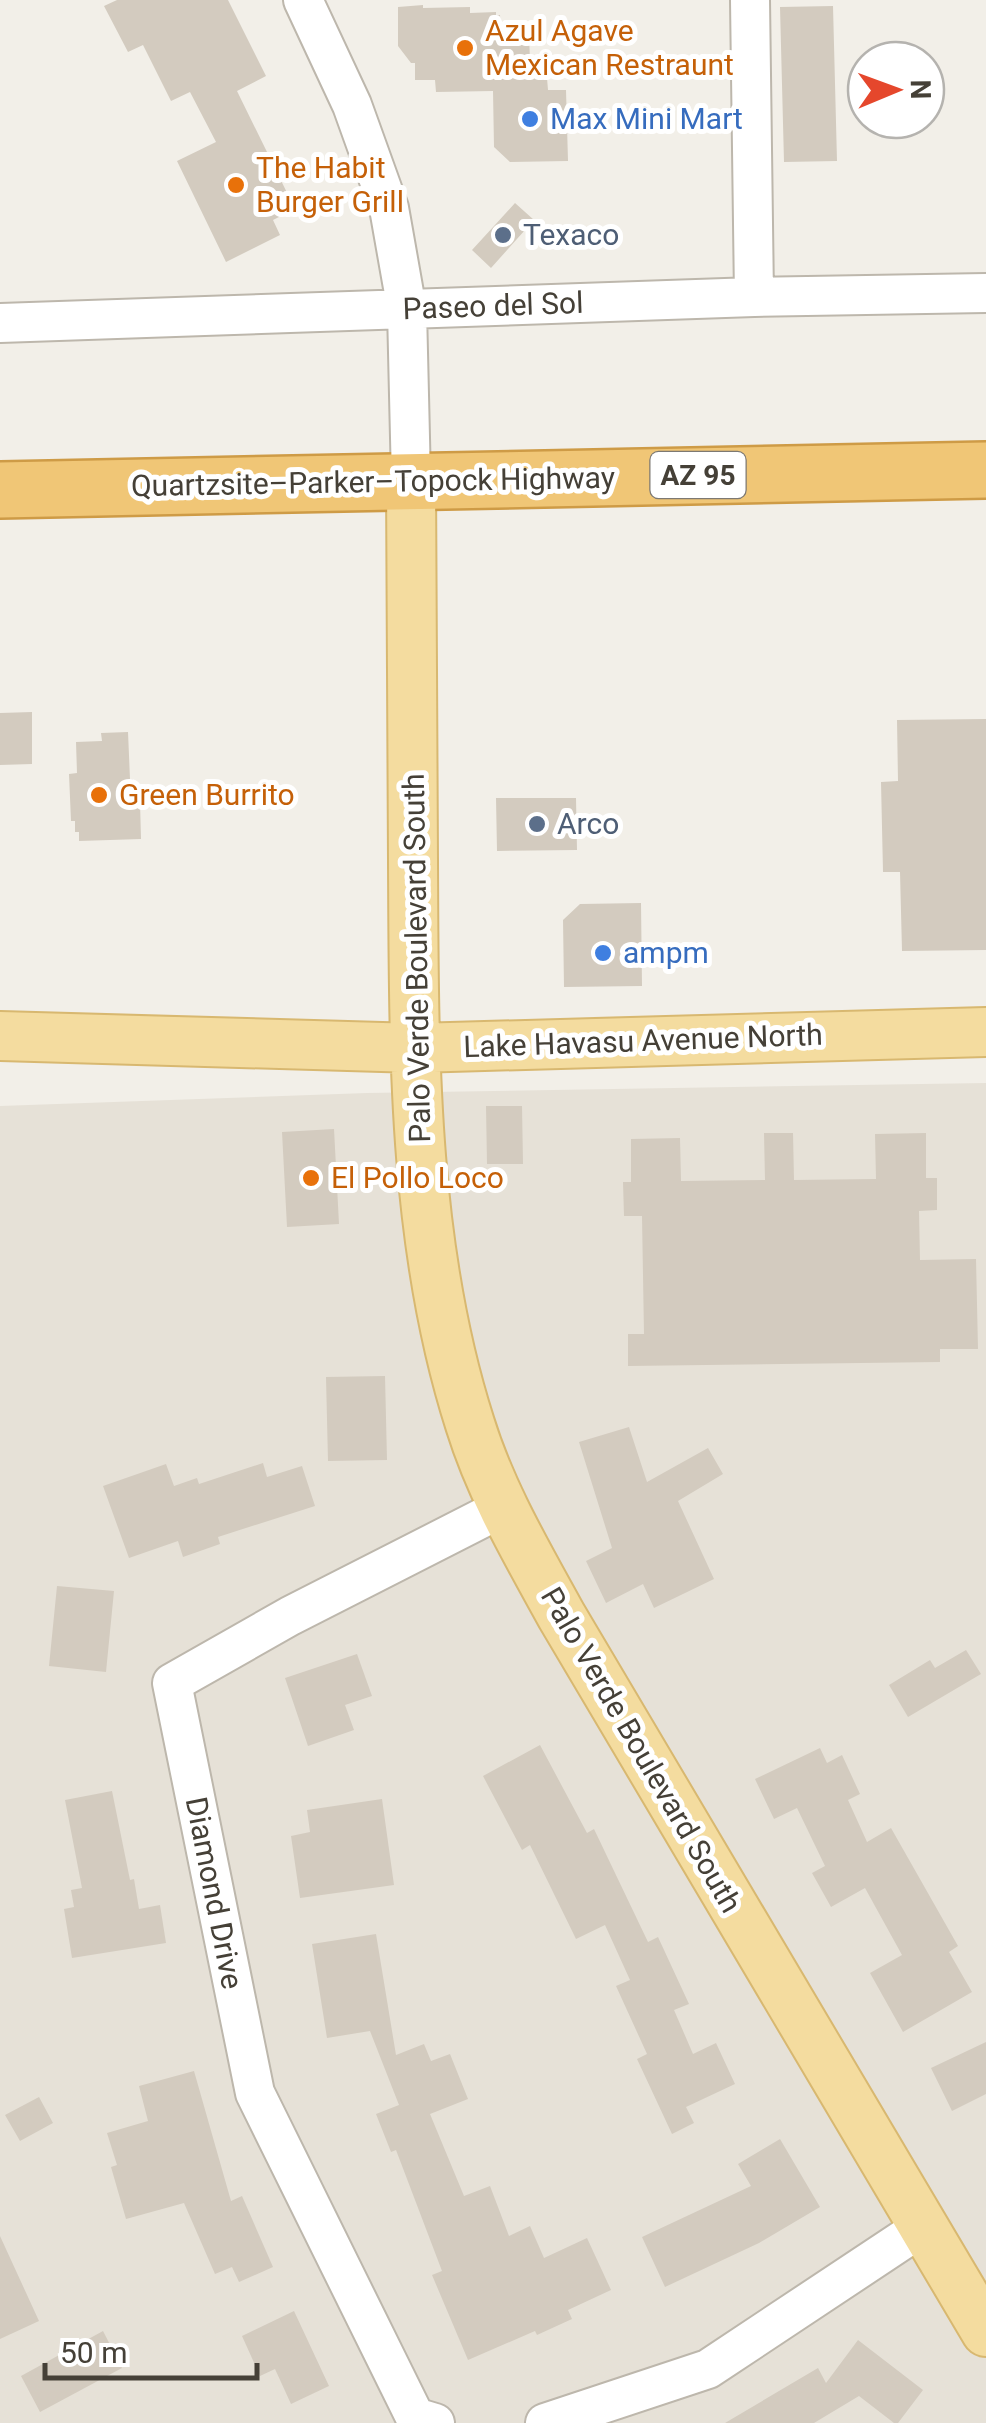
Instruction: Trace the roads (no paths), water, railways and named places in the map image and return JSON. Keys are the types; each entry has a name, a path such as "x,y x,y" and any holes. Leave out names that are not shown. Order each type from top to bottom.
{"highway":[{"name":"Quartzsite–Parker–Topock Highway","path":"0,490 986,470"}],"main road":[{"name":"Palo Verde Boulevard South","path":"410,480 420,1142 444,1325 470,1424 502,1508 561,1616 986,2332"},
{"name":"Lake Havasu Avenue North","path":"0,1036 416,1048 986,1032"}],"street":[{"name":"Palo Verde Boulevard South","path":"302,0 352,105 389,208 407,310 410,480"},
{"path":"750,0 754,297"},
{"name":"Paseo del Sol","path":"0,323 754,297 986,293"},
{"name":"Diamond Drive","path":"434,2423 414,2417 255,2093 172,1683 290,1616 502,1508"},
{"path":"545,2423 708,2369 922,2227"}],"place":[{"name":"Azul Agave Mexican Restraunt","path":"465,48"},
{"name":"Max Mini Mart","path":"530,119"},
{"name":"The Habit Burger Grill","path":"236,185"},
{"name":"Texaco","path":"503,235"},
{"name":"Green Burrito","path":"99,795"},
{"name":"Arco","path":"537,824"},
{"name":"ampm","path":"603,953"},
{"name":"El Pollo Loco","path":"311,1178"}]}
